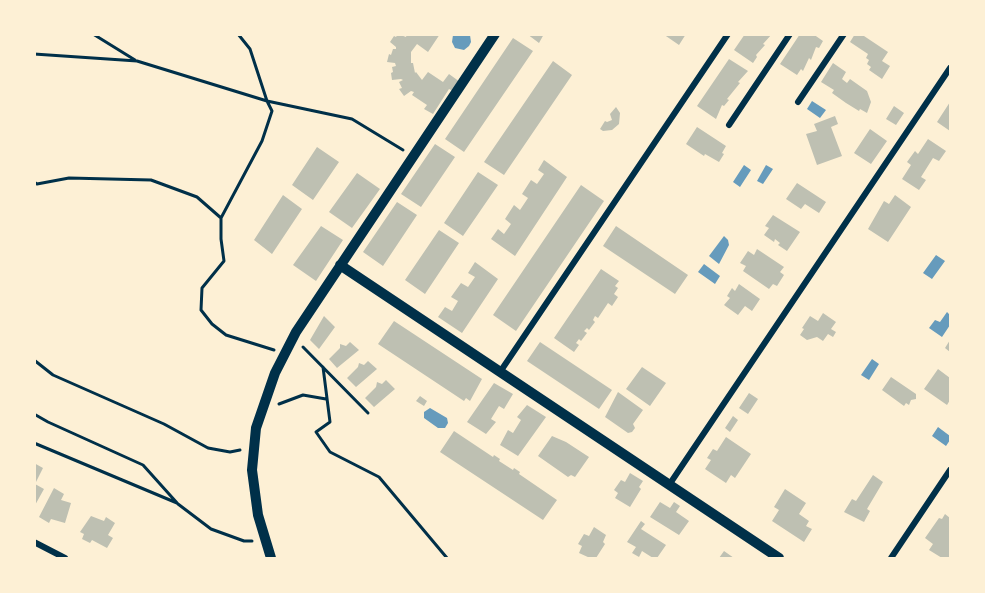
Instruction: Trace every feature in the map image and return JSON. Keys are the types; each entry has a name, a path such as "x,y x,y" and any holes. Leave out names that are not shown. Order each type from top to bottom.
{"street":[{"path":"270,558 258,515 252,471 253,447 262,410 284,354 340,265 495,34"},
{"path":"500,372 728,34"},
{"path":"729,125 790,34"},
{"path":"798,102 844,34"},
{"path":"669,485 951,68"},
{"path":"340,265 779,558"},
{"path":"891,558 951,470"},
{"path":"34,542 65,558"}],"path":[{"path":"93,34 137,61"},
{"path":"238,34 250,49 272,111 262,141 221,218 224,261 202,288 201,310 212,324 226,335 284,354"},
{"path":"34,54 137,61 267,101 352,119 414,156"},
{"path":"34,182 37,184 69,178 151,180 197,197 221,218"},
{"path":"293,338 368,413"},
{"path":"34,360 53,375 164,424 208,448 230,452 253,447"},
{"path":"323,367 330,422 316,432 330,452 380,477 447,558"},
{"path":"262,410 303,395 326,399"},
{"path":"34,414 143,465 178,504 211,529 244,541 266,542"},
{"path":"34,443 178,504"}],"water":[{"path":"453,35 470,35 469,46 464,50 455,48 452,42"},
{"path":"812,101 826,110 820,118 807,109"},
{"path":"744,165 751,170 740,187 733,182"},
{"path":"766,165 773,169 763,184 757,181"},
{"path":"724,236 729,245 719,264 709,256"},
{"path":"936,255 945,261 932,279 923,273"},
{"path":"704,264 720,276 715,284 698,272"},
{"path":"947,312 950,315 950,325 942,337 929,328 935,320 940,322"},
{"path":"872,359 879,364 869,380 861,375"},
{"path":"430,408 447,418 448,423 445,428 438,428 424,418 424,412"},
{"path":"938,427 950,436 946,446 932,436"}],"building":[{"path":"398,34 406,37 407,34 440,34 428,52 417,44 411,52 411,63 413,63 415,73 422,80 428,72 443,82 449,74 460,82 453,91 449,89 433,114 424,109 427,105 412,95 414,92 411,91 404,96 399,89 402,88 399,82 403,80 392,80 392,67 396,66 395,63 387,62 389,54 391,55 393,49 396,49 390,42"},
{"path":"527,34 544,34 539,43"},
{"path":"663,34 686,34 679,45"},
{"path":"745,34 772,34 763,44 765,45 756,55 753,63 734,50"},
{"path":"800,34 813,34 823,41 819,48 816,47 803,71 801,69 797,75 780,64"},
{"path":"855,34 861,34 888,52 882,61 890,66 882,79 869,70 871,67 867,64 869,60 866,58 868,54 850,42"},
{"path":"513,38 533,51 464,152 445,139"},
{"path":"729,59 748,71 738,82 740,83 727,99 729,100 724,106 722,105 716,119 697,106"},
{"path":"553,61 572,75 504,175 484,162"},
{"path":"833,63 846,72 842,79 847,83 850,79 867,91 871,102 867,113 846,103 832,93 834,90 821,82"},
{"path":"950,102 950,131 937,122"},
{"path":"894,106 904,113 896,125 886,119"},
{"path":"616,107 620,113 619,124 612,130 603,131 600,129 605,121 612,120 610,114"},
{"path":"835,116 838,124 831,127 842,156 817,165 806,134 817,131 814,124"},
{"path":"697,127 726,146 719,162 705,154 704,156 686,144"},
{"path":"870,129 887,141 871,164 854,153"},
{"path":"928,139 946,151 939,161 933,158 921,177 926,180 919,190 902,179 911,165 907,162 915,151 918,154"},
{"path":"435,144 455,157 421,207 401,194"},
{"path":"317,147 339,162 313,200 292,185"},
{"path":"544,160 567,177 515,256 491,239 498,229 504,234 511,224 505,219 514,205 520,210 528,198 522,194 531,180 537,184 544,174 538,170"},
{"path":"478,172 498,185 463,236 444,223"},
{"path":"357,173 380,189 352,228 329,212"},
{"path":"797,183 826,202 819,213 805,204 801,209 786,199"},
{"path":"581,185 604,201 516,331 493,315"},
{"path":"283,195 302,209 272,254 254,240"},
{"path":"895,195 911,207 888,242 868,229 884,201 889,204"},
{"path":"397,202 417,215 383,266 363,252"},
{"path":"773,215 800,232 787,251 778,245 780,243 775,239 774,242 764,235 769,228 765,226"},
{"path":"321,226 343,240 316,281 293,265"},
{"path":"616,226 688,275 675,294 603,246"},
{"path":"439,230 459,243 425,294 405,280"},
{"path":"757,249 784,267 780,272 784,275 777,286 773,284 769,289 743,271 746,266 740,263 748,251 754,255"},
{"path":"475,262 498,279 462,333 438,317 445,307 452,311 458,301 451,297 461,283 468,287 475,277 468,273"},
{"path":"601,269 619,281 615,286 618,288 614,294 618,297 612,306 608,303 598,318 595,316 593,320 595,322 589,330 587,328 584,331 587,333 581,341 579,339 576,343 579,345 574,352 554,338"},
{"path":"739,284 760,299 752,311 745,306 738,315 724,305 730,298 727,296 732,288 735,291"},
{"path":"823,313 836,322 831,329 836,332 833,337 828,334 823,341 817,337 807,340 800,335 810,316 818,321"},
{"path":"324,316 335,327 319,349 310,340"},
{"path":"394,321 482,379 470,401 466,398 464,401 378,344"},
{"path":"950,340 950,352 945,348"},
{"path":"350,342 359,350 337,368 329,359 340,348 340,344 346,346"},
{"path":"540,342 612,390 599,409 527,361"},
{"path":"368,361 377,369 356,387 347,378 359,363 364,365"},
{"path":"642,367 666,383 650,406 626,389"},
{"path":"938,369 950,378 950,400 947,405 924,389"},
{"path":"891,377 916,394 916,399 904,406 882,390"},
{"path":"386,380 395,389 374,407 365,398 376,387 377,382 382,384"},
{"path":"494,383 513,394 504,409 499,406 491,419 496,422 486,434 467,422"},
{"path":"618,392 643,410 633,424 635,428 632,432 628,433 605,417"},
{"path":"749,393 758,399 748,414 739,408"},
{"path":"420,396 427,401 424,406 416,401"},
{"path":"527,405 546,417 518,456 500,445 508,430 513,433 521,420 517,417"},
{"path":"733,416 738,420 730,432 725,428"},
{"path":"454,431 493,457 494,455 513,470 514,468 520,472 519,474 557,500 543,520 440,452"},
{"path":"552,436 589,457 575,477 571,475 568,477 538,456"},
{"path":"726,437 751,454 735,478 731,475 726,483 705,469 711,460 707,458 713,449 717,451"},
{"path":"34,463 43,468 35,484 44,489 34,507"},
{"path":"630,473 643,481 630,507 615,498 618,493 614,490 621,480 625,482"},
{"path":"873,475 883,482 867,509 870,511 864,522 844,512 852,499 856,501"},
{"path":"54,488 64,494 61,500 71,503 65,523 51,519 49,523 39,517"},
{"path":"785,489 806,503 799,514 809,521 806,526 812,529 804,542 772,521 779,510 774,507"},
{"path":"660,502 670,508 674,502 680,506 676,512 689,521 679,535 650,517"},
{"path":"945,514 950,518 950,558 942,558 929,550 933,544 925,538 939,518 942,519"},
{"path":"91,516 104,521 106,517 115,523 108,535 113,538 107,548 92,540 90,543 82,539 84,534 80,532"},
{"path":"641,521 645,524 641,529 666,545 657,558 642,551 639,557 632,553 636,547 627,542"},
{"path":"594,527 606,535 603,542 605,544 596,558 590,558 579,553 582,546 578,544 584,534 589,536"},
{"path":"724,551 734,558 719,558"}]}
